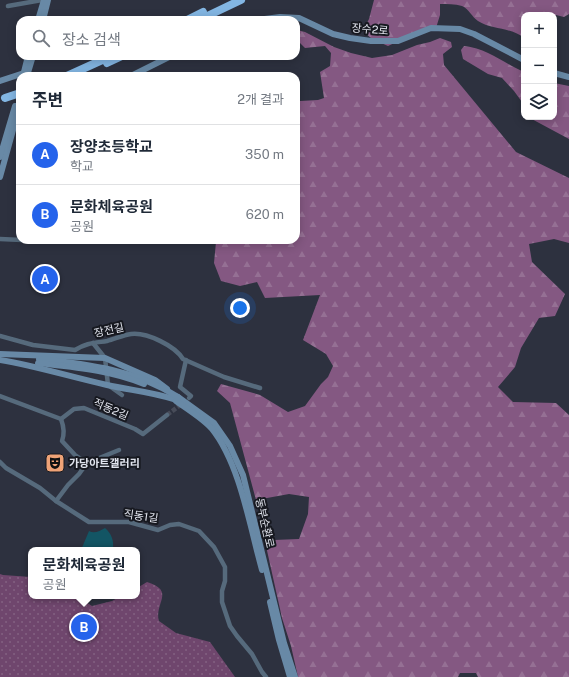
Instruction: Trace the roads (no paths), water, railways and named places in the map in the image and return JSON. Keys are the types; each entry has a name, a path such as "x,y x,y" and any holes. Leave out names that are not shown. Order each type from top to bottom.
{"highway":[{"path":"195,16 229,0"},
{"path":"207,16 241,0"},
{"path":"76,72 102,60"},
{"path":"88,72 113,60"},
{"path":"2,100 16,95"},
{"path":"2,100 16,98"}],"street":[{"path":"8,6 45,0"},
{"path":"39,16 45,0"},
{"path":"43,16 45,0"},
{"name":"장수2로","path":"300,18 333,34 371,41 398,41 431,28 460,30 474,34 521,58"},
{"path":"25,72 27,60"},
{"path":"26,72 31,60"},
{"path":"140,72 163,60"},
{"path":"557,74 569,77"},
{"path":"0,82 16,78"},
{"path":"0,177 14,126 16,113"},
{"path":"0,157 14,126"},
{"path":"0,239 16,240"},
{"name":"장전길","path":"0,336 33,345 75,350 83,344 108,341 131,334 144,334 175,350 183,359 224,377 260,388"},
{"path":"93,343 105,358 108,385 122,395"},
{"path":"0,354 105,358 155,380 176,398"},
{"path":"0,354 38,361"},
{"path":"0,359 78,363 128,374 159,386 176,398"},
{"path":"0,359 39,367 108,385 176,398"},
{"path":"186,360 180,387 191,396 189,398"},
{"path":"0,396 61,419 64,432 62,441 75,455 87,463"},
{"name":"동부순환로","path":"176,398 212,428 230,460 242,494 279,640 290,677"},
{"name":"동부순환로","path":"176,398 214,422 230,446 243,475 284,643 295,677"},
{"name":"적동2길","path":"61,419 74,409 84,408 135,428 143,434 167,415"},
{"path":"56,501 87,463 119,450"},
{"name":"직동1길","path":"0,462 6,468 40,488 56,501 89,522 129,522 158,530 170,525 179,524 199,532 214,547 225,567 222,602 230,626 252,654 266,677"}],"water":[{"path":"105,528 112,538 113,547 82,547 89,531 99,531"}],"tunnel":[{"path":"167,415 183,403"}],"place":[{"name":"장양초등학교","path":"45,279"},
{"name":"가당아트갤러리","path":"55,463"},
{"name":"문화체육공원","path":"84,627"}]}
